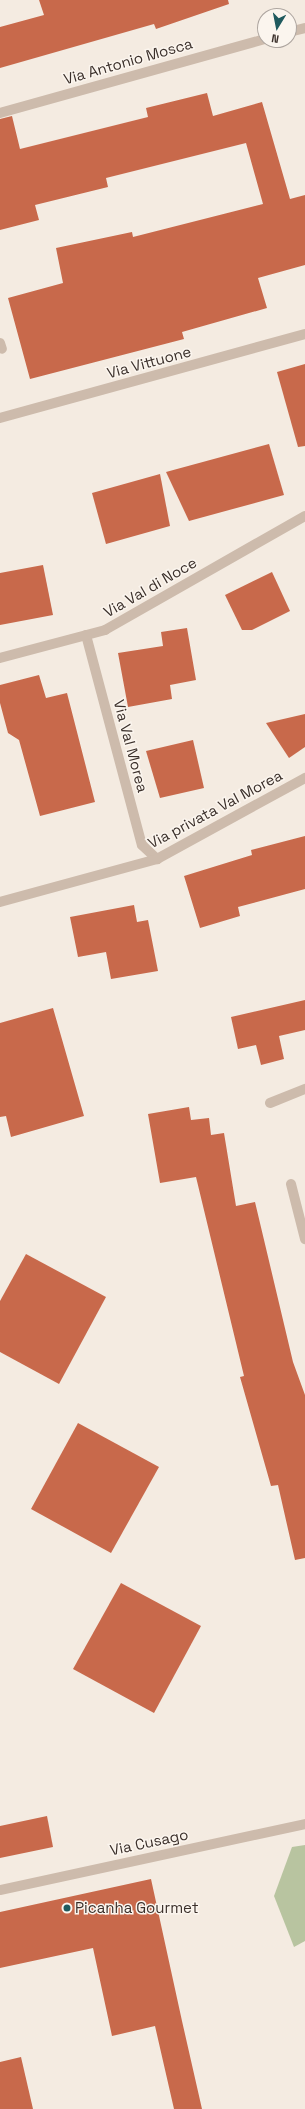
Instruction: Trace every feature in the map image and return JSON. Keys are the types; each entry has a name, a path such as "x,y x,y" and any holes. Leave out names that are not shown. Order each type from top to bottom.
{"street":[{"name":"Via Antonio Mosca","path":"0,113 257,41"},
{"name":"Via Vittuone","path":"0,418 305,334"},
{"name":"Via Val di Noce","path":"0,658 106,630 305,516"},
{"name":"Via Val Morea","path":"86,635 142,845 158,859"},
{"name":"Via privata Val Morea","path":"0,902 158,859 305,778"},
{"path":"270,1104 289,1098 305,1089"},
{"path":"291,1184 305,1239"},
{"name":"Via Cusago","path":"0,1890 305,1824"}],"green space":[{"path":"305,1845 305,1941 294,1947 274,1896 292,1847"}],"building":[{"path":"39,0 228,0 229,4 156,29 154,24 0,68 0,27 44,15"},
{"path":"207,93 213,116 262,102 290,199 305,195 305,265 258,278 267,308 182,332 184,339 30,379 8,298 63,283 56,248 132,232 133,237 263,204 246,143 106,178 108,187 35,205 39,220 0,230 0,119 12,116 20,149 148,117 146,108"},
{"path":"305,364 305,446 298,447 277,372"},
{"path":"269,444 284,495 189,521 166,472"},
{"path":"160,474 170,526 106,544 92,493"},
{"path":"43,565 53,615 0,625 0,573"},
{"path":"272,572 290,611 252,630 242,630 225,595"},
{"path":"187,628 196,680 170,685 172,699 128,707 118,653 163,646 161,632"},
{"path":"39,675 46,698 67,693 95,802 40,816 19,740 8,733 0,703 0,685"},
{"path":"305,714 305,747 289,758 266,723"},
{"path":"193,740 204,788 160,798 146,751"},
{"path":"305,836 305,889 238,907 240,916 200,928 184,876 252,855 251,850"},
{"path":"134,905 137,922 148,920 158,971 111,979 106,952 78,957 70,917"},
{"path":"305,1000 305,1030 279,1036 284,1059 261,1065 256,1045 238,1049 231,1017"},
{"path":"53,1008 84,1116 11,1137 6,1116 0,1117 0,1023"},
{"path":"189,1107 191,1120 209,1118 211,1135 224,1133 236,1206 255,1202 293,1362 305,1395 305,1558 295,1560 278,1485 271,1486 240,1377 244,1376 196,1177 160,1183 148,1114"},
{"path":"26,1254 106,1297 59,1384 0,1352 0,1301"},
{"path":"78,1423 159,1467 111,1553 31,1509"},
{"path":"121,1583 201,1626 154,1713 73,1669"},
{"path":"47,1816 53,1847 0,1858 0,1826"},
{"path":"151,1879 202,2109 174,2109 155,2026 112,2036 93,1948 0,1968 0,1912"},
{"path":"21,2057 33,2109 0,2109 0,2062"}],"place":[{"name":"Picanha Gourmet","path":"67,1908"}]}
